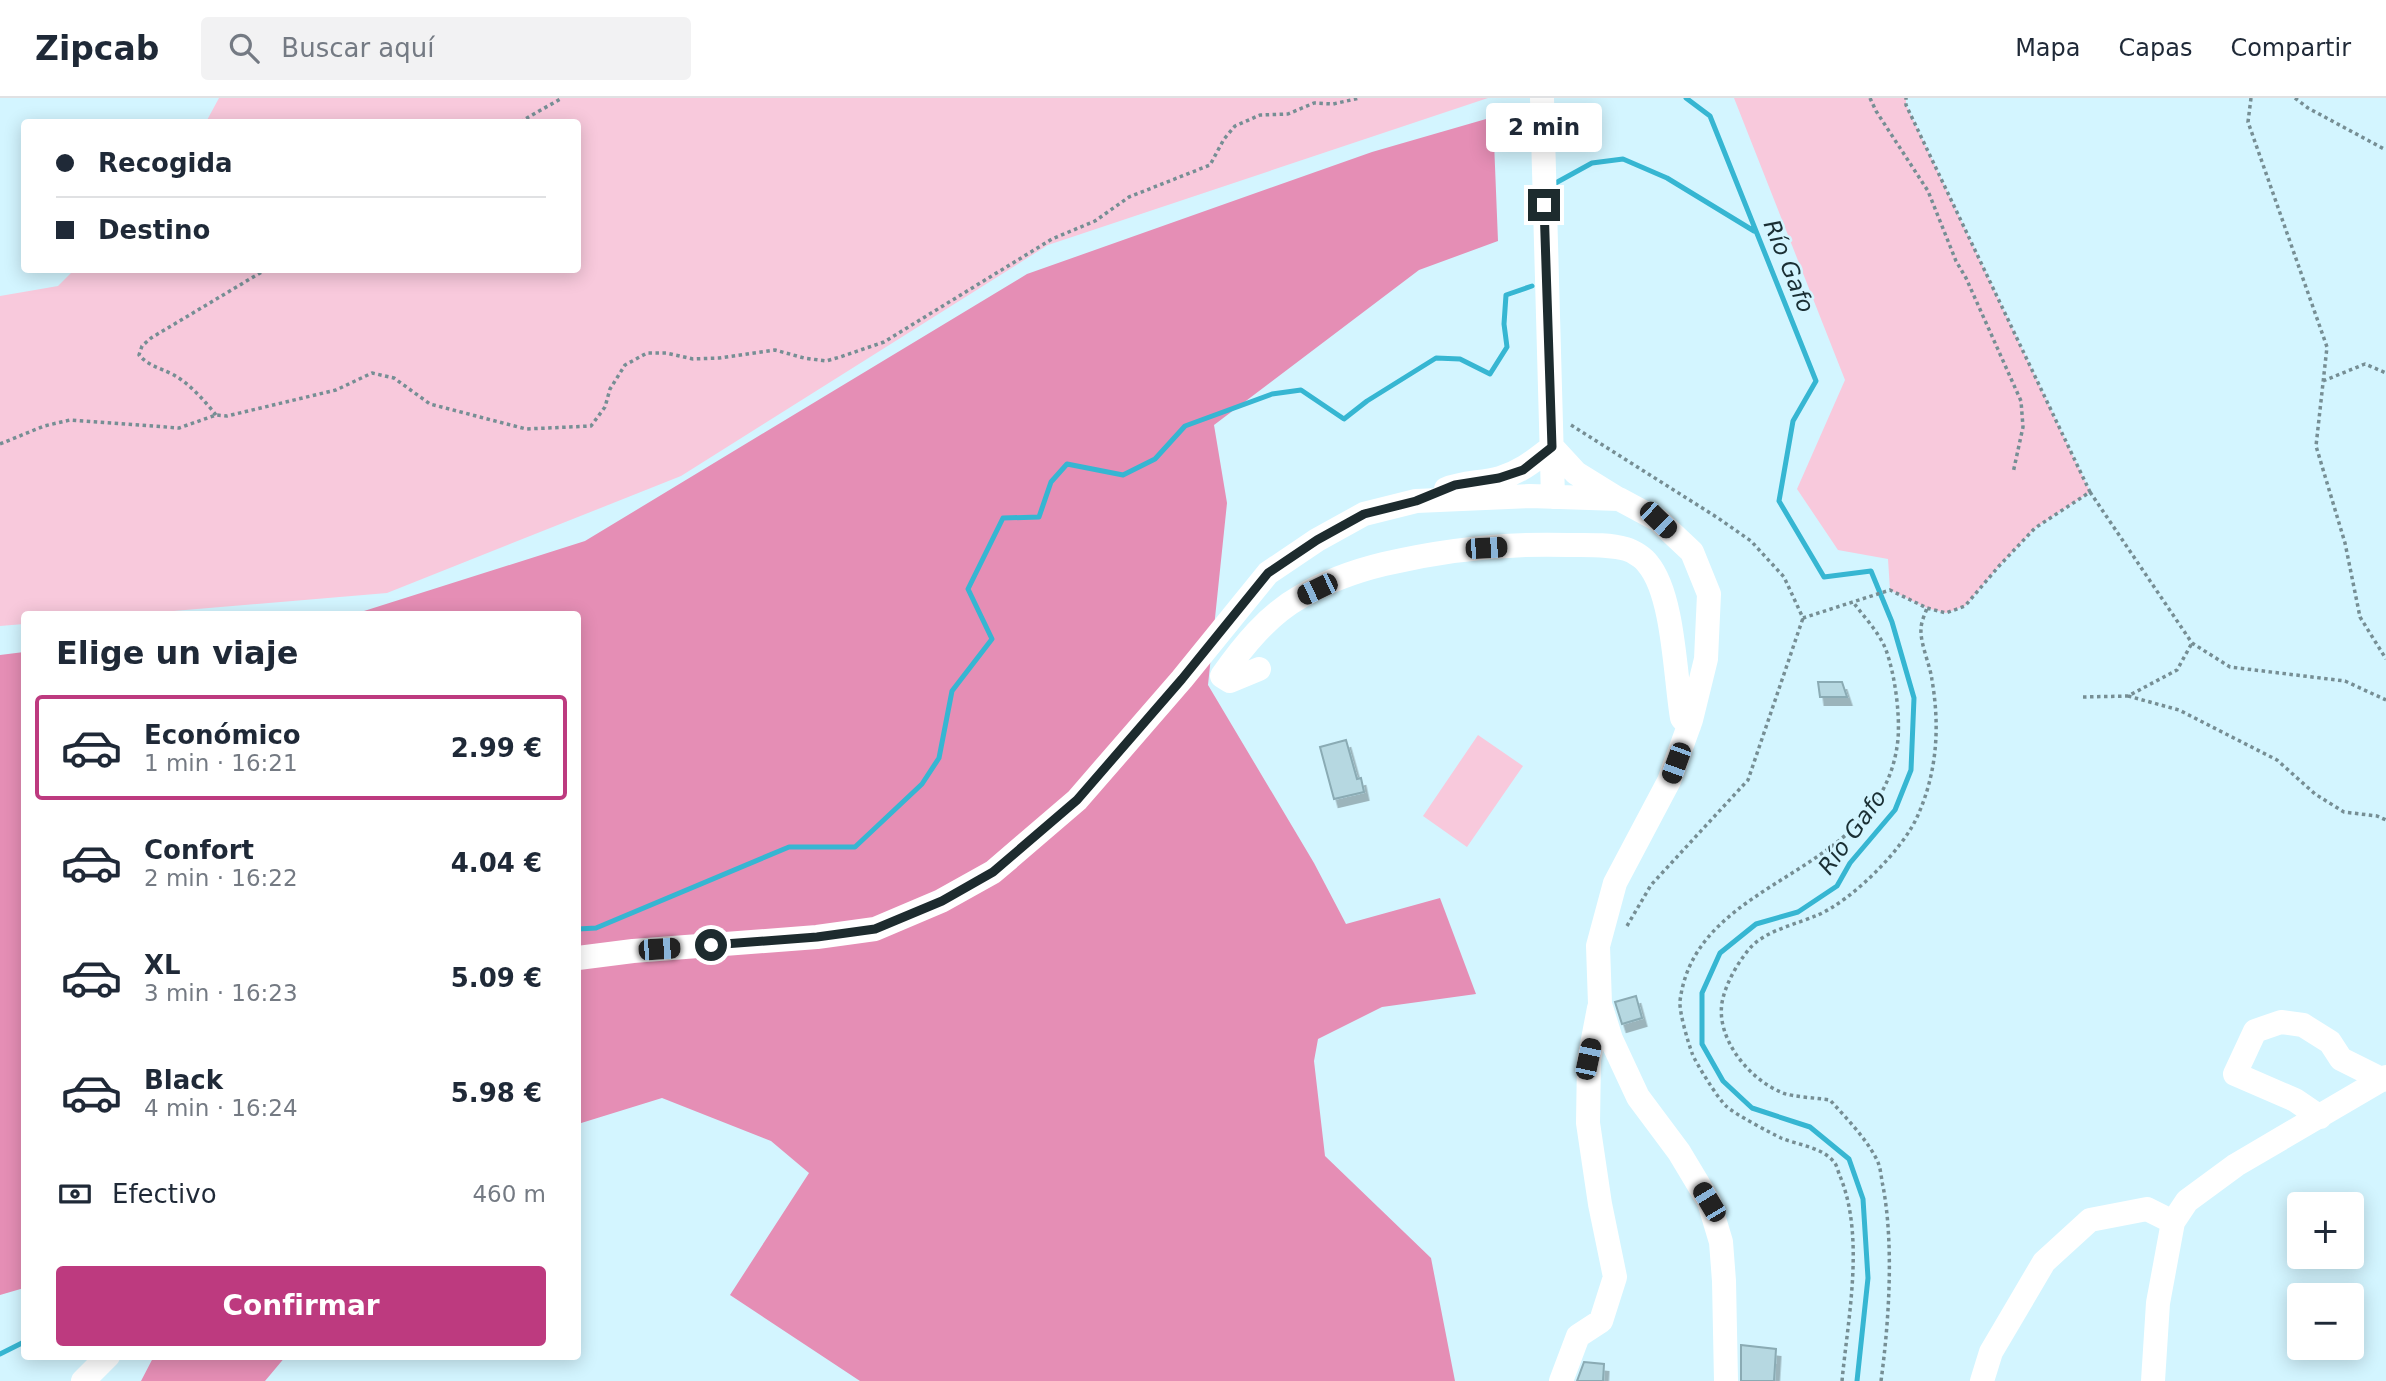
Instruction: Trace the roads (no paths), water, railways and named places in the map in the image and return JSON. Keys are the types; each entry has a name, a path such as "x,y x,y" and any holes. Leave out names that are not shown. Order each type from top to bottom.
{"street":[{"path":"1542,98 1553,497"},
{"path":"1552,447 1576,473 1658,520 1692,552 1709,594 1706,659 1689,726 1669,781 1615,883 1598,946 1600,1004 1588,1059 1588,1123 1600,1204 1615,1277 1601,1321 1578,1336 1562,1381"},
{"path":"581,958 817,937 875,929 942,901 993,872 1077,800 1182,679 1268,573 1317,540 1364,514 1416,501 1455,485 1499,478 1523,470 1552,447"},
{"path":"1416,501 1553,497 1619,499"},
{"path":"1258,669 1230,681 1222,676 1258,630 1298,598 1336,580 1381,565 1448,551 1486,548 1549,544 1628,549 1647,562 1660,583 1669,622 1682,718 1689,726"},
{"path":"1600,1004 1611,1039 1638,1097 1679,1152 1709,1202 1721,1242 1726,1381"},
{"path":"2320,1117 2295,1100 2235,1074 2255,1031 2281,1022 2304,1025 2330,1042 2342,1059 2384,1079"},
{"path":"2153,1381 2158,1303 2173,1222 2187,1201 2236,1165 2384,1079"},
{"path":"1982,1381 1991,1352 2044,1262 2090,1220 2147,1209 2173,1222"},
{"path":"83,1381 104,1360"}],"waterway":[{"name":"Río Gafo","path":"1686,98 1710,116 1816,381 1793,421 1779,501 1824,577 1871,571 1892,622 1914,698 1911,770 1895,810 1850,863 1837,886 1798,912 1756,924 1720,953 1702,993 1702,1044 1723,1081 1752,1108 1810,1127 1849,1159 1863,1199 1868,1278 1857,1381"},
{"path":"1552,185 1592,163 1623,159 1667,178 1754,231"},
{"path":"581,929 596,928 789,847 855,847 922,784 939,758 952,691 992,639 968,589 1003,518 1039,517 1051,482 1067,464 1123,475 1155,459 1185,426 1272,394 1301,390 1344,419 1367,401 1436,358 1460,359 1490,374 1507,347 1504,324 1506,295 1532,286"},
{"path":"0,1354 21,1344"}]}
